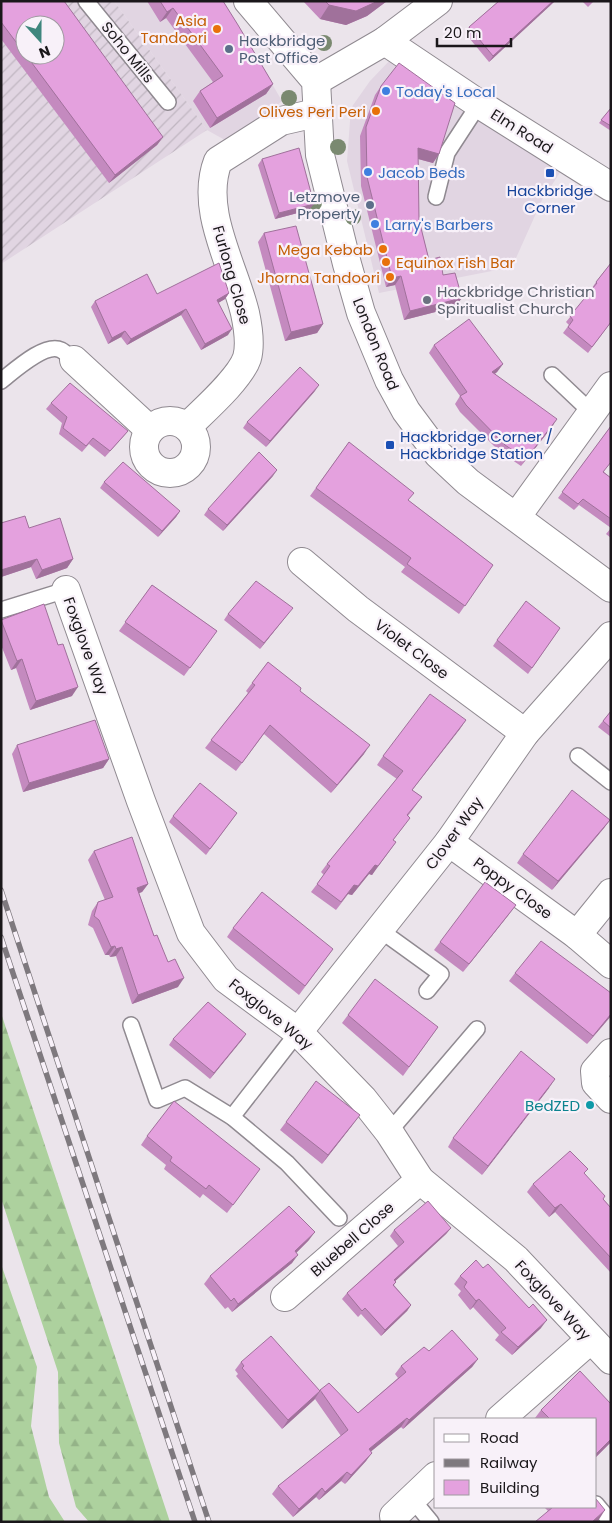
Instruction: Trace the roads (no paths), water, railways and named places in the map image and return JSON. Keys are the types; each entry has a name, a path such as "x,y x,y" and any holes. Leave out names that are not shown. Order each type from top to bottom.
{"street":[{"path":"248,1 316,81 385,41 438,1"},
{"name":"Elm Road","path":"385,41 479,104 611,187"},
{"name":"London Road","path":"316,81 316,112 320,155 347,264 362,313 389,380 406,411 438,454 468,482 517,516 611,588"},
{"name":"Furlong Close","path":"187,427 232,381 246,359 249,343 240,294 221,237 214,206 213,179 218,161 282,120 316,112"},
{"path":"74,360 150,430"},
{"path":"517,516 611,386"},
{"path":"172,421 187,427 196,442 193,460 180,471 171,474 154,469 144,454 143,446 150,430 156,424 172,421"},
{"name":"Violet Close","path":"302,562 358,609 526,733"},
{"name":"Foxglove Way","path":"66,590 141,801 192,933 226,979 298,1032 363,1099 390,1132 420,1180 516,1259 590,1340 611,1360"},
{"name":"Clover Way","path":"298,1032 449,842 526,733 611,636"},
{"name":"Poppy Close","path":"449,842 577,935 611,964"},
{"path":"577,935 611,893"},
{"path":"611,1054 594,1071 596,1083 611,1099"},
{"name":"Bluebell Close","path":"285,1297 420,1180"},
{"path":"512,1415 590,1340"},
{"path":"398,1512 434,1478"}],"lane":[{"name":"Soho Mills","path":"88,2 168,102"},
{"path":"436,197 447,153 479,104"},
{"path":"1,380 42,351 53,348 61,350 74,360"},
{"path":"552,375 591,412"},
{"name":"Foxglove Way","path":"1,610 66,590"},
{"path":"578,756 611,782"},
{"path":"380,930 441,974 427,991"},
{"path":"131,1025 157,1100 185,1088 232,1116 287,1163 339,1218"},
{"path":"390,1132 477,1029"},
{"path":"232,1116 298,1032"},
{"path":"597,1505 611,1522"},
{"path":"398,1512 431,1522"}],"railway":[{"path":"1,890 209,1522"},
{"path":"1,937 195,1522"}],"place":[{"name":"Asia Tandoori","path":"217,29"},
{"name":"Hackbridge Post Office","path":"229,49"},
{"name":"Today's Local","path":"386,91"},
{"name":"Olives Peri Peri","path":"376,111"},
{"name":"Jacob Beds","path":"368,172"},
{"name":"Hackbridge Corner","path":"550,173"},
{"name":"Letzmove Property","path":"370,205"},
{"name":"Larry's Barbers","path":"375,224"},
{"name":"Mega Kebab","path":"383,249"},
{"name":"Equinox Fish Bar","path":"386,262"},
{"name":"Jhorna Tandoori","path":"390,277"},
{"name":"Hackbridge Christian Spiritualist Church","path":"427,300"},
{"name":"Hackbridge Corner / Hackbridge Station","path":"390,445"},
{"name":"BedZED","path":"590,1105"}]}
